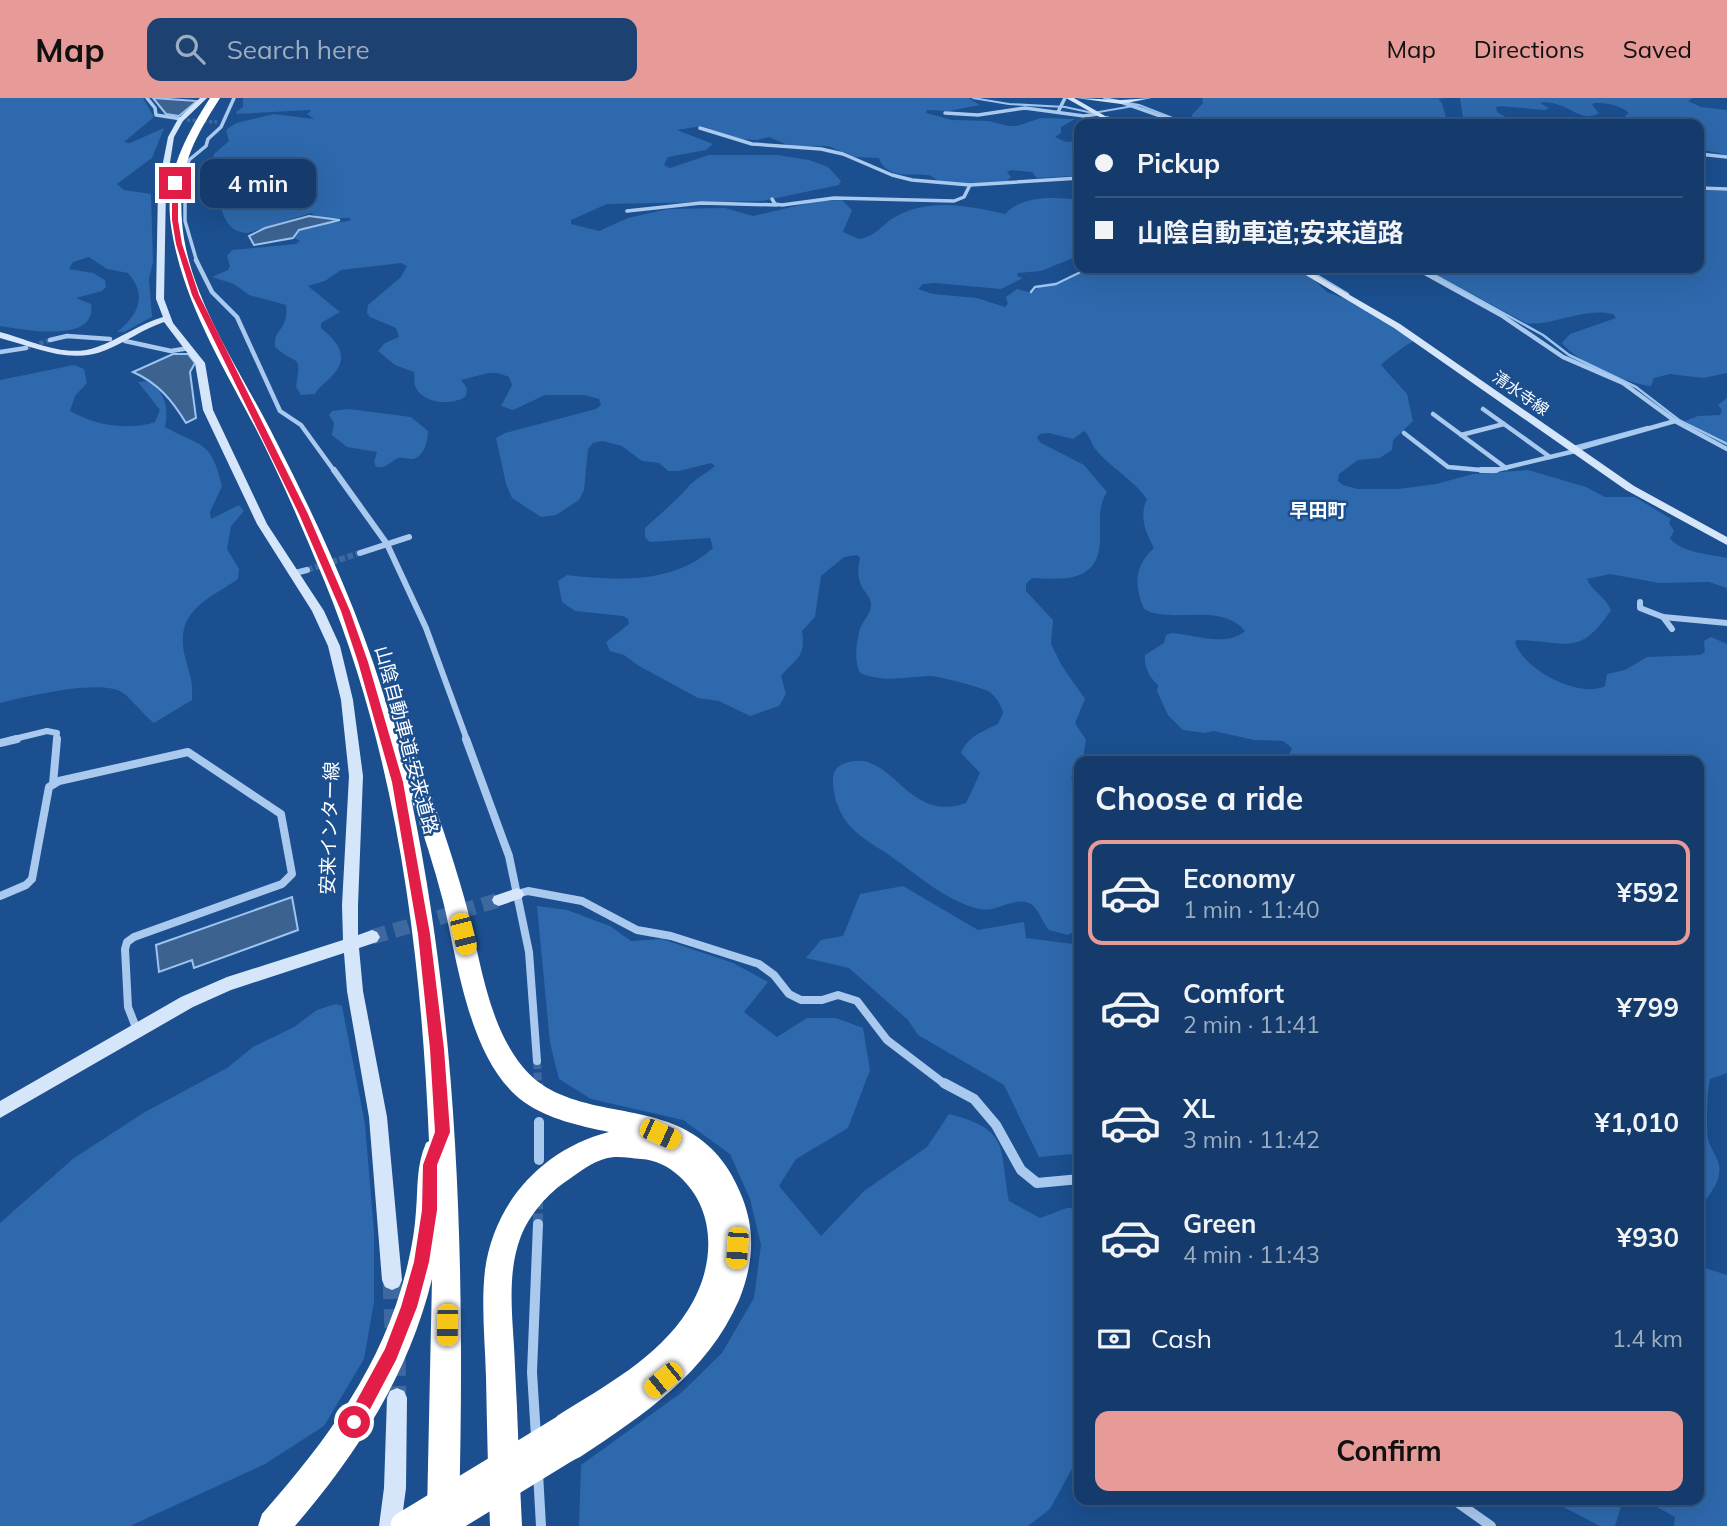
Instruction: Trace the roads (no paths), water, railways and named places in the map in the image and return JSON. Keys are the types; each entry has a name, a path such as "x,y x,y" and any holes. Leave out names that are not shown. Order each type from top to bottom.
{"highway":[{"name":"山陰自動車道;安来道路","path":"215,98 189,135 178,167 174,192 179,244 209,324 284,472 345,611 381,720 412,854 436,1037 443,1132 447,1325 440,1526"},
{"path":"345,611 415,777 441,855 494,1047 514,1077 534,1094 568,1111 660,1134 691,1148 717,1173 739,1227 736,1268 723,1304 704,1337 663,1380 639,1400 405,1526"},
{"path":"274,1526 327,1464 367,1401 391,1354 422,1262 430,1210 430,1165 443,1132"},
{"path":"440,1526 568,1436 604,1404 662,1361 698,1321 719,1280 725,1236 716,1199 691,1167 657,1148 614,1144 582,1155 548,1176 522,1206 504,1246 498,1289 506,1526"}],"main road":[{"name":"安来インター線","path":"204,98 171,137 162,188 160,299 166,319 200,363 208,410 261,524 301,571 334,646 347,700 356,776 349,905 351,943 355,990 378,1117 392,1280"},
{"path":"1067,98 1107,119"},
{"path":"1079,98 1121,102 1150,98"},
{"name":"清水寺線","path":"1307,273 1397,326 1654,503 1727,542"},
{"path":"0,335 81,354 103,348 142,326 166,319"},
{"path":"499,900 517,894"},
{"path":"0,1110 137,1030 227,984 372,937"},
{"path":"390,1526 395,1488 397,1398"}],"street":[{"path":"147,98 155,108 156,115 183,120"},
{"path":"234,98 206,146 188,160 185,176 185,221 193,254 212,292 237,317 279,411 301,425 387,544 426,628 509,856 529,951 537,1061"},
{"path":"1058,112 1067,98"},
{"path":"1121,102 1169,119"},
{"path":"945,113 978,115 1023,108 1084,116 1098,114"},
{"path":"700,128 752,144 843,153 892,175 912,180 970,185 1074,178"},
{"path":"1704,155 1727,157"},
{"path":"627,211 701,203 758,207 815,199 859,197 954,201 961,200 970,185"},
{"path":"1704,188 1727,189"},
{"path":"772,199 775,204 781,205"},
{"path":"1425,273 1501,314 1563,356 1623,383 1675,421 1727,449"},
{"path":"50,340 67,335 110,339"},
{"path":"125,341 171,351 189,348"},
{"path":"0,352 26,348"},
{"path":"1483,409 1550,457"},
{"path":"1433,414 1506,468"},
{"path":"1404,433 1448,467 1492,471 1675,421"},
{"path":"1461,435 1504,424"},
{"path":"360,553 410,537"},
{"path":"1638,608 1663,617 1727,623"},
{"path":"1663,617 1672,629"},
{"path":"0,743 47,731 57,733 53,784"},
{"path":"0,896 26,886 35,873 49,787 53,784 188,752 281,814 292,874 289,879 282,884 134,937 127,942 125,949 128,1007 137,1030"},
{"path":"517,894 528,891 582,901 638,930 671,936 759,964 774,975 789,994 801,1000 822,1000 838,995 858,1001 887,1040 953,1090 974,1099 996,1125 1021,1170 1037,1183 1074,1180"},
{"path":"539,1122 539,1160"},
{"path":"538,1224 532,1372 541,1526"},
{"path":"1461,1505 1491,1526"}],"waterway":[{"path":"973,98 1009,104 1065,107 1093,113 1139,105"},
{"path":"1104,98 1139,105"},
{"path":"1139,105 1175,119"},
{"path":"1107,117 1111,119"},
{"path":"1031,292 1035,287 1056,284 1079,273"},
{"path":"1313,273 1348,294"},
{"path":"1431,273 1543,335 1569,355 1636,387 1679,420 1727,444"},
{"path":"1574,447 1648,427"}],"tunnel":[{"path":"187,120 217,122"},
{"path":"26,348 50,340"},
{"path":"307,570 360,553"},
{"path":"372,937 499,900"},
{"path":"537,1061 538,1085"},
{"path":"538,1199 538,1224"},
{"path":"392,1280 394,1330"},
{"path":"396,1357 397,1398"}],"district":[{"name":"早田町","path":"1318,510"}]}
